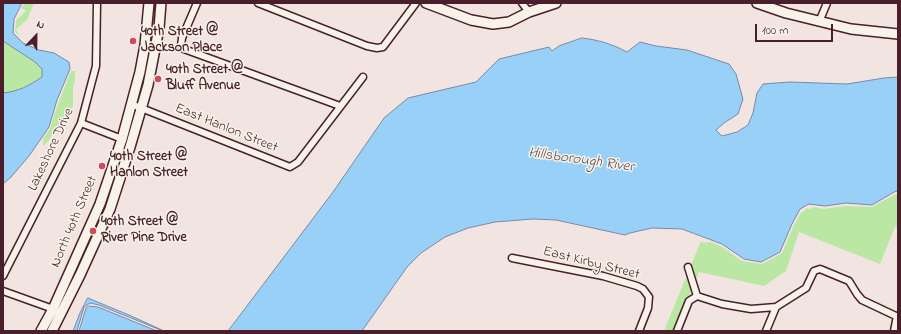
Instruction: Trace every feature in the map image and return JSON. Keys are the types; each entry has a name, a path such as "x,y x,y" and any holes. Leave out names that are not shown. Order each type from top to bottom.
{"main road":[{"name":"North 40th Street","path":"52,331 57,311 100,204 122,139 140,72 145,45 149,3"},
{"name":"North 40th Street","path":"41,331 57,311 80,275 110,208 142,109 148,85 156,47 161,3"},
{"path":"426,3 471,20 493,24 509,22 544,5 556,3"},
{"path":"757,3 851,30 898,34"},
{"path":"100,204 110,208"}],"street":[{"name":"Lakeshore Drive","path":"3,276 81,123 96,66 97,3"},
{"path":"197,3 182,38 181,46 184,49 340,106 363,77"},
{"path":"258,3 367,46 377,48 383,47 416,3"},
{"path":"522,3 529,12"},
{"path":"819,22 827,3"},
{"name":"East Hanlon Street","path":"131,104 290,167 298,162 340,106"},
{"path":"81,123 122,139"},
{"name":"East Kirby Street","path":"512,258 603,276 638,286 643,289 649,297 648,308 639,331"},
{"path":"688,267 697,296"},
{"path":"677,331 689,301 697,296 722,304 751,309 776,307 806,288 814,271 820,269 849,281 862,300 898,316 894,331"},
{"path":"3,291 57,311"},
{"path":"766,331 776,307"}],"green space":[{"path":"25,3 34,3 27,20 16,29 19,36 15,32 16,20 26,11 21,8"},
{"path":"3,41 35,62 42,69 42,77 17,91 3,93"},
{"path":"71,71 75,71 73,106 66,118 54,130 50,139 43,146 43,139 50,128"},
{"path":"898,194 898,227 895,227 880,264 799,232 786,271 764,286 699,272 675,331 664,331 701,241 703,243 710,242 721,246 742,261 762,264 782,253 800,214 807,208 810,209 813,207 824,209 845,206 872,207"}],"water":[{"path":"3,3 22,3 14,19 13,33 23,43 39,50 54,53 69,62 70,69 57,100 49,127 29,156 3,184 3,93 19,89 42,77 42,69 35,62 3,41"},
{"name":"Hillsborough River","path":"582,38 605,43 627,52 640,42 656,46 687,50 729,64 736,74 743,99 738,114 716,130 722,136 737,132 748,125 753,113 757,93 763,84 790,82 847,84 898,77 898,192 896,191 872,205 846,203 825,206 809,204 800,209 780,252 761,262 744,259 722,244 682,229 652,228 625,235 556,220 533,219 495,222 468,228 445,237 421,253 407,267 362,331 228,331 333,192 384,118 408,98 476,82 499,59 549,47 552,51 559,46"},
{"path":"88,298 163,331 99,305 90,303 84,307 77,331 73,331"},
{"path":"89,306 98,307 157,331 79,331 86,308"}],"place":[{"name":"40th Street @ Jackson Place","path":"133,41"},
{"name":"40th Street @ Bluff Avenue","path":"158,79"},
{"name":"40th Street @ Hanlon Street","path":"102,166"},
{"name":"40th Street @ River Pine Drive","path":"93,231"}]}
